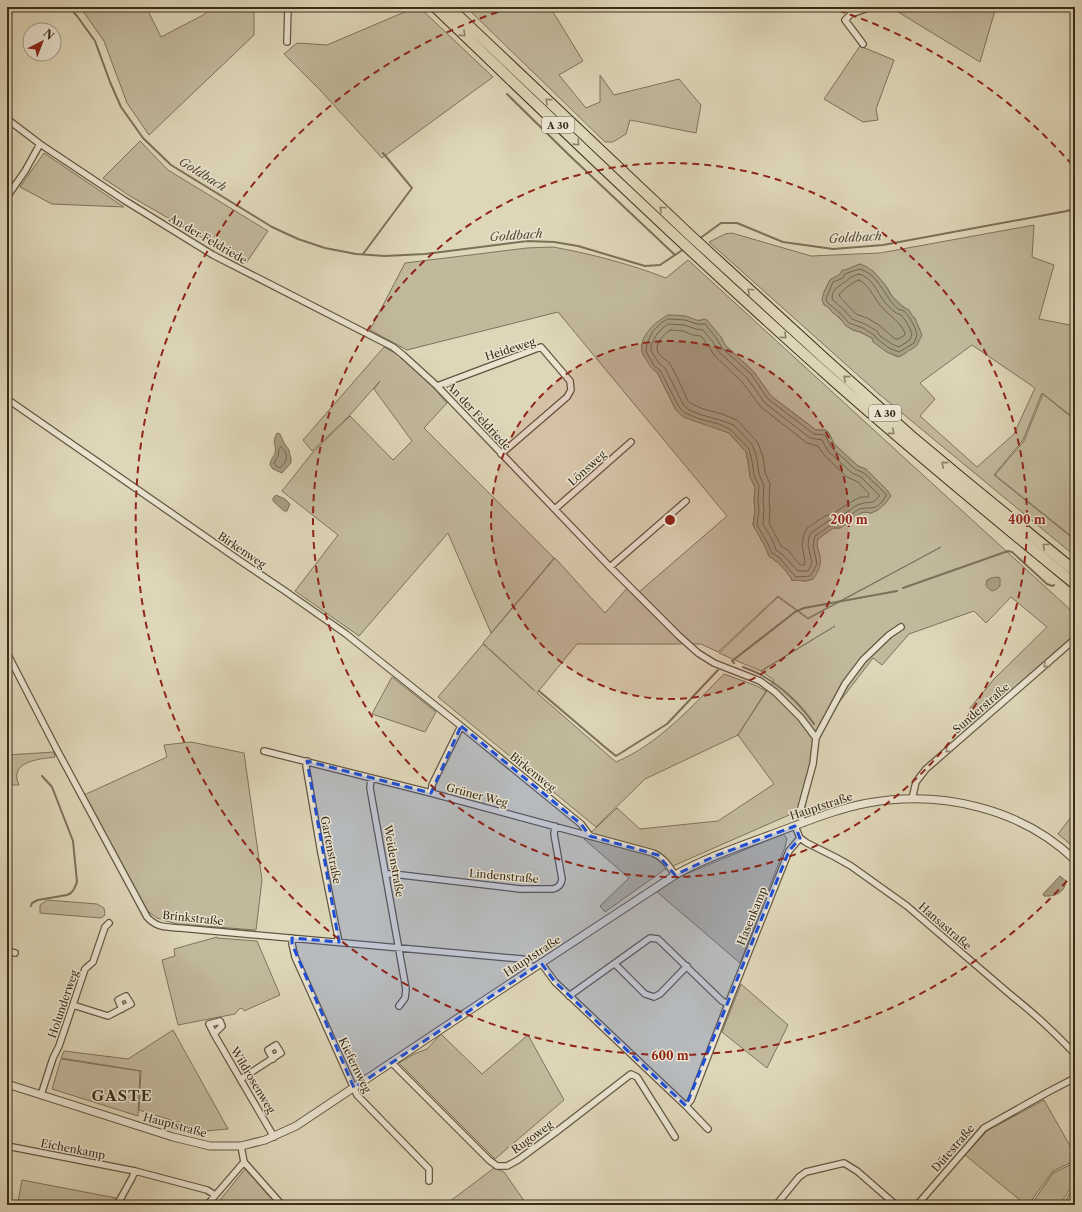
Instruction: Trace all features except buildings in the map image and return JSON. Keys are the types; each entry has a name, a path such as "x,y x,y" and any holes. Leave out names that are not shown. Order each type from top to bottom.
{"highway":[{"name":"A 30","path":"435,7 628,192 686,239 702,247 910,435 1075,571"},
{"name":"A 30","path":"449,7 686,239 694,253 761,315 885,426 969,498 1075,584"}],"street":[{"path":"287,42 288,7"},
{"path":"863,44 845,20 851,14 872,7"},
{"name":"An der Feldriede","path":"7,119 40,144 124,200 213,255 393,347 437,386 610,567 679,636 698,653 714,663 760,681 775,692 801,718 816,738"},
{"path":"7,197 25,171 40,144"},
{"name":"Heideweg","path":"437,386 541,347 570,380 571,390 567,397 501,454"},
{"name":"Birkenweg","path":"7,399 340,630 581,824 590,836"},
{"name":"Lönsweg","path":"555,509 632,442"},
{"path":"610,567 686,501"},
{"path":"803,823 800,814 813,764 816,738 845,684 863,660 889,635 901,627"},
{"name":"Sunderstraße","path":"912,799 916,782 926,770 1075,639"},
{"name":"Brinkstraße","path":"7,653 60,755 147,917 152,923 161,927 522,959 527,961 534,968"},
{"path":"431,793 432,785 461,726"},
{"name":"Grüner Weg","path":"264,751 431,793 658,855 668,864 675,875"},
{"name":"Gartenstraße","path":"307,761 306,766 314,814 338,942"},
{"name":"Weidenstraße","path":"371,778 370,788 406,989 405,998 399,1006"},
{"name":"Hauptstraße","path":"7,1084 173,1137 210,1146 241,1146 274,1137 296,1126 354,1088 390,1062 675,875 715,856 829,813 868,803 891,800 912,799 952,801 968,804 997,813 1029,827 1060,846 1075,860"},
{"name":"Lindenstraße","path":"386,874 520,889 558,888 562,884 562,879 554,834 555,826"},
{"path":"795,826 800,838"},
{"name":"Hasenkamp","path":"686,1106 691,1100 789,851 800,838"},
{"name":"Hansastraße","path":"800,838 806,843 851,866 907,906 1029,1010 1075,1054"},
{"name":"Holunderweg","path":"41,1095 85,969 94,962 106,927 109,923"},
{"name":"Kiefernweg","path":"292,938 295,957 354,1088 361,1100 429,1169 429,1181"},
{"path":"569,996 650,938 658,939 722,1001 728,1004"},
{"path":"7,951 15,953"},
{"path":"541,963 555,982 569,996 686,1106 708,1129"},
{"path":"615,964 645,994 654,997 660,994 687,966"},
{"path":"73,1005 108,1016 122,1009"},
{"name":"Wildrosenweg","path":"214,1034 274,1137"},
{"path":"240,1079 273,1058"},
{"name":"Rugoweg","path":"390,1062 489,1160 497,1166 507,1166 518,1160 631,1074 637,1077 675,1137"},
{"name":"Dütestraße","path":"917,1205 984,1128 1075,1078"},
{"name":"Eichenkamp","path":"7,1146 135,1171 207,1190 215,1195"},
{"path":"241,1146 244,1162 282,1205"},
{"path":"207,1205 244,1162"},
{"path":"776,1205 799,1177 806,1172 844,1163 857,1171 896,1205"},
{"path":"117,1205 135,1171"}],"highlighted area":[{"path":"461,726 581,824 590,836 658,855 675,875 715,856 795,826 800,838 789,851 686,1106 555,982 541,963 354,1088 292,944 292,938 339,942 307,761 431,793"}],"shaded area":[{"path":"80,7 146,7 161,37 205,14 211,7 254,7 254,35 149,135 127,103 104,41"},
{"path":"403,7 419,7 493,77 382,158 321,91 284,54 297,43 327,45 407,11"},
{"path":"466,7 550,7 583,61 559,75 586,108 600,102 600,75 614,95 679,79 701,105 696,133 630,120 626,134 613,142 605,142"},
{"path":"890,7 996,7 980,62"},
{"path":"860,46 894,60 876,109 878,120 863,122 824,99"},
{"path":"140,141 168,170 268,231 246,263 130,196 103,178"},
{"path":"44,153 124,207 52,204 20,187"},
{"path":"1034,225 1032,257 1054,265 1039,319 1075,326 1075,419 1042,393 1023,440 994,475 1075,540 1075,556 879,394 709,242 725,234 732,233 811,256 880,253","holes":["860,264 878,277 892,296 913,317 898,357 887,352 874,342 872,338 847,326 828,307 824,292 830,280 845,270","972,345 1035,388 1014,434 977,467 920,416 935,399 920,383"]},
{"path":"553,247 582,253 625,264 666,278 688,260 1075,614 1075,634 965,731 970,708 994,679 1047,627 1011,597 986,623 974,611 909,634 882,665 873,658 815,734 805,808 664,870 605,912 600,906 629,878 584,839 617,808 640,829 718,821 774,784 738,735 645,779 596,827 438,697 483,644 535,691 483,643 555,558 605,613 629,586 639,592 727,516 558,312 407,350 370,330 405,263 527,248","holes":["702,320 721,337 725,345 754,372 771,396 816,430 826,430 834,444 858,466 866,469 888,491 872,513 861,513 840,528 833,528 818,539 816,545 819,554 813,579 806,581 792,580 786,571 769,556 753,525 755,510 755,487 750,477 746,452 729,433 676,410 657,372 697,321","941,547 808,619 778,597 719,653 761,671 774,680 738,735 766,691 757,686 724,674 661,735 647,745 616,762 537,693 577,644 701,644 718,652 778,596 808,618"]},
{"path":"384,347 402,357 424,377 447,403 424,428 554,558 491,633 448,533 359,636 295,591 338,535 282,491 313,452 350,416 393,460 412,441 374,389 380,381 349,416 312,451 303,440"},
{"path":"1043,394 1075,420 1075,539 995,475 1024,441"},
{"path":"392,677 436,712 425,732 372,714"},
{"path":"191,742 244,753 262,880 256,930 176,924 157,918 146,910 84,795 167,757 164,745"},
{"path":"54,752 55,757 34,760 22,766 18,771 17,777 19,785 7,785 7,755"},
{"path":"1075,812 1075,848 1058,834"},
{"path":"783,834 787,838 785,847 740,963 657,892 674,879"},
{"path":"47,900 97,904 104,908 105,915 101,918 40,913 40,905"},
{"path":"217,937 257,941 280,995 244,1011 242,1008 239,1009 235,1014 178,1025 162,960 175,956 174,949"},
{"path":"741,984 788,1025 767,1068 722,1032"},
{"path":"173,1030 228,1129 205,1131 139,1110 141,1071 61,1058 64,1051 128,1059"},
{"path":"441,1034 482,1074 528,1035 564,1100 495,1159 399,1063 414,1054 427,1049"},
{"path":"61,1059 140,1071 138,1116 52,1089"},
{"path":"1044,1100 1073,1151 1075,1150 1075,1167 1072,1162 1053,1171 1028,1205 1026,1205 965,1155 987,1131"},
{"path":"1072,1164 1075,1174 1074,1179 1062,1202 1062,1205 1031,1205 1053,1173"},
{"path":"494,1168 504,1172 527,1205 445,1205"},
{"path":"245,1169 277,1205 216,1205"},
{"path":"22,1180 116,1198 113,1205 29,1205 18,1202"},
{"path":"1075,1184 1075,1205 1065,1205 1065,1202"}],"water":[{"path":"860,264 874,272 886,286 891,295 901,306 909,310 915,318 922,335 917,345 899,357 887,352 873,342 872,338 846,326 839,317 824,305 822,299 830,280 840,274 842,270"},
{"path":"668,315 685,316 697,320 707,320 721,337 725,345 754,372 771,396 816,430 826,430 834,444 858,466 866,469 891,496 878,510 871,513 861,513 840,528 833,528 818,539 817,546 820,556 820,563 819,569 813,579 806,581 791,580 792,578 783,568 769,556 753,525 755,510 755,487 750,477 746,452 729,433 683,417 676,410 657,372 653,370 643,355 641,346 645,335 653,325"},
{"path":"277,433 280,434 289,450 291,458 291,463 282,473 273,469 270,465 275,453 274,440"},
{"path":"276,495 285,499 290,504 287,511 284,511 273,501 273,498"},
{"path":"998,577 1000,578 1000,586 992,591 986,585 987,580"},
{"path":"1060,876 1066,881 1064,889 1055,895 1044,896 1043,894"}],"waterway":[{"name":"Goldbach","path":"69,7 95,41 121,107 143,138 171,165 272,227 298,239 325,248 356,254 385,256 425,254 527,241 554,242 578,246 645,266 660,265 684,249"},
{"path":"507,94 675,255"},
{"path":"363,254 412,188 383,153"},
{"name":"Goldbach","path":"699,239 721,223 737,223 783,242 833,249 883,245 1067,211 1075,208"},
{"path":"903,588 1008,551 1012,552 1047,584 1052,586 1054,585"},
{"path":"734,663 732,661 795,612 804,608 897,591"},
{"path":"743,667 756,672 778,686 797,704 814,724"},
{"path":"539,691 616,756 667,724 718,670"},
{"path":"31,906 32,903 38,900 71,893 77,882 73,841 52,787 42,776"}],"district":[{"name":"GASTE","path":"122,1095"}]}
